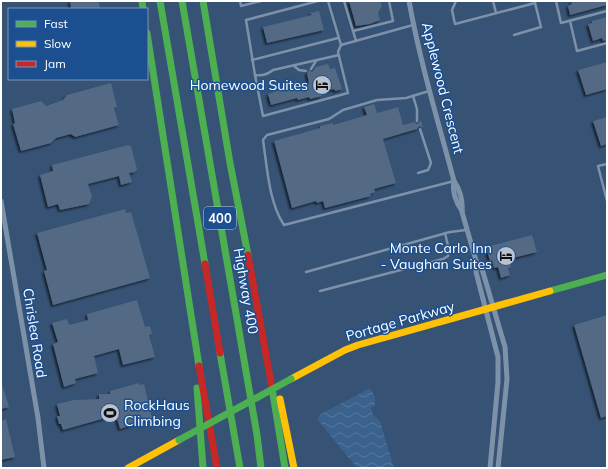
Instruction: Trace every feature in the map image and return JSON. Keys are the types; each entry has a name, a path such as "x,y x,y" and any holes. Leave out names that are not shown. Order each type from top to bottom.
{"main road":[{"name":"400","path":"160,1 239,467"},
{"name":"Highway 400","path":"182,1 257,434 261,468"},
{"path":"203,1 230,163 266,351 285,468"},
{"path":"148,39 191,318 217,468"},
{"name":"Portage Parkway","path":"128,468 345,350 358,345 607,275"},
{"path":"191,318 203,468"},
{"path":"266,351 280,402 294,468"},
{"path":"257,434 266,468"}],"street":[{"name":"Applewood Crescent","path":"409,1 430,90 454,181 458,186 463,204 462,212 477,264 482,269 498,357 498,382 490,468"},
{"name":"Chrislea Road","path":"1,201 3,224 38,418 44,468"},
{"name":"Applewood Crescent","path":"489,309 505,347 507,379 498,468"}],"lane":[{"path":"240,1 241,6 261,1"},
{"path":"318,1 246,20 263,116 348,93 338,52 340,46 328,1"},
{"path":"344,1 356,42"},
{"path":"353,31 393,21 389,1"},
{"path":"456,1 452,10 455,24 535,2 541,27 514,34"},
{"path":"493,1 496,13"},
{"path":"556,1 561,23 607,11"},
{"path":"570,21 576,51 607,43"},
{"path":"340,46 414,25"},
{"path":"252,60 338,38"},
{"path":"255,75 261,76 268,74 272,70 339,55"},
{"path":"311,69 317,60"},
{"path":"293,66 299,70 306,71"},
{"path":"430,90 406,98 377,100 343,110 329,119 267,135 263,140 272,193 278,217 284,225 454,181"},
{"path":"413,96 417,109 417,121"},
{"path":"418,173 428,170 431,163 420,129"},
{"path":"607,164 598,166 607,202"},
{"path":"306,272 445,233 468,229"},
{"path":"320,290 443,259 448,256 449,250 445,233"}],"water":[{"path":"370,388 375,397 375,406 371,408 373,415 380,421 394,468 357,468 317,419 321,414"}],"building":[{"path":"70,1 99,1 100,8 71,8"},
{"path":"349,1 380,1 382,6 378,13 380,20 370,24 356,26"},
{"path":"571,1 607,1 607,5 570,15 568,6 572,4"},
{"path":"319,11 324,30 267,43 263,27 312,15 310,13"},
{"path":"607,17 607,40 603,41 602,38 593,41 588,24 592,23 592,21"},
{"path":"607,62 607,89 586,95 578,70"},
{"name":"Homewood Suites","path":"328,64 330,69 335,68 342,89 321,92 322,96 310,99 309,97 298,100 297,98 271,105 268,94 289,87 287,83 296,81 294,88 309,83 307,74 309,70 312,72 316,67"},
{"path":"111,83 117,107 114,108 119,125 75,137 71,134 56,138 51,143 21,151 13,124 15,123 12,109 41,101 46,106 63,100 67,95"},
{"path":"374,104 377,113 398,107 403,125 414,122 417,124 421,120 423,128 420,126 417,129 383,139 396,183 374,189 375,192 370,194 371,196 325,208 323,201 317,203 316,201 292,208 274,141 320,128 320,126 333,123 333,125 367,115 364,107"},
{"path":"607,117 607,144 601,146 593,121"},
{"path":"128,145 131,146 137,169 135,172 129,173 132,182 121,185 119,176 88,184 92,197 89,204 60,210 58,204 48,207 40,175 53,171 52,165"},
{"path":"125,209 126,213 131,212 150,278 53,305 44,271 47,270 37,233"},
{"name":"Monte Carlo Inn - Vaughan Suites","path":"532,235 537,252 509,259 511,267 508,268 510,275 501,278 498,267 494,268 492,260 490,261 486,247"},
{"path":"137,300 145,327 150,326 152,334 149,335 155,357 123,365 119,349 94,356 98,373 75,379 76,383 64,387 53,344 58,342 52,323 67,319 69,325 88,320 87,314"},
{"path":"607,315 607,416 601,418 574,325"},
{"path":"139,383 140,385 144,384 152,418 120,429 116,415 63,430 61,424 59,424 57,416 60,416 57,404 74,400 99,399 99,394 110,394 110,391"},
{"path":"1,384 9,407 1,409"},
{"path":"6,419 15,457 1,460 1,421"}],"traffic: fast":[{"path":"142,1 143,8"},
{"path":"160,1 205,264"},
{"path":"182,1 257,435 261,468"},
{"path":"203,1 230,163 248,255"},
{"path":"148,39 199,366"},
{"path":"550,291 607,275"},
{"path":"220,353 240,468"},
{"path":"179,440 291,379"},
{"path":"197,388 203,468"},
{"path":"272,388 285,468"}],"traffic: slow":[{"path":"291,379 345,350 358,345 550,291"},
{"path":"280,399 294,468"},
{"path":"128,468 179,440"}],"traffic: jam":[{"path":"248,255 272,388"},
{"path":"205,264 220,353"},
{"path":"199,366 217,468"}],"place":[{"name":"Homewood Suites","path":"322,85"},
{"name":"Monte Carlo Inn - Vaughan Suites","path":"506,256"},
{"name":"RockHaus Climbing","path":"110,413"}]}
